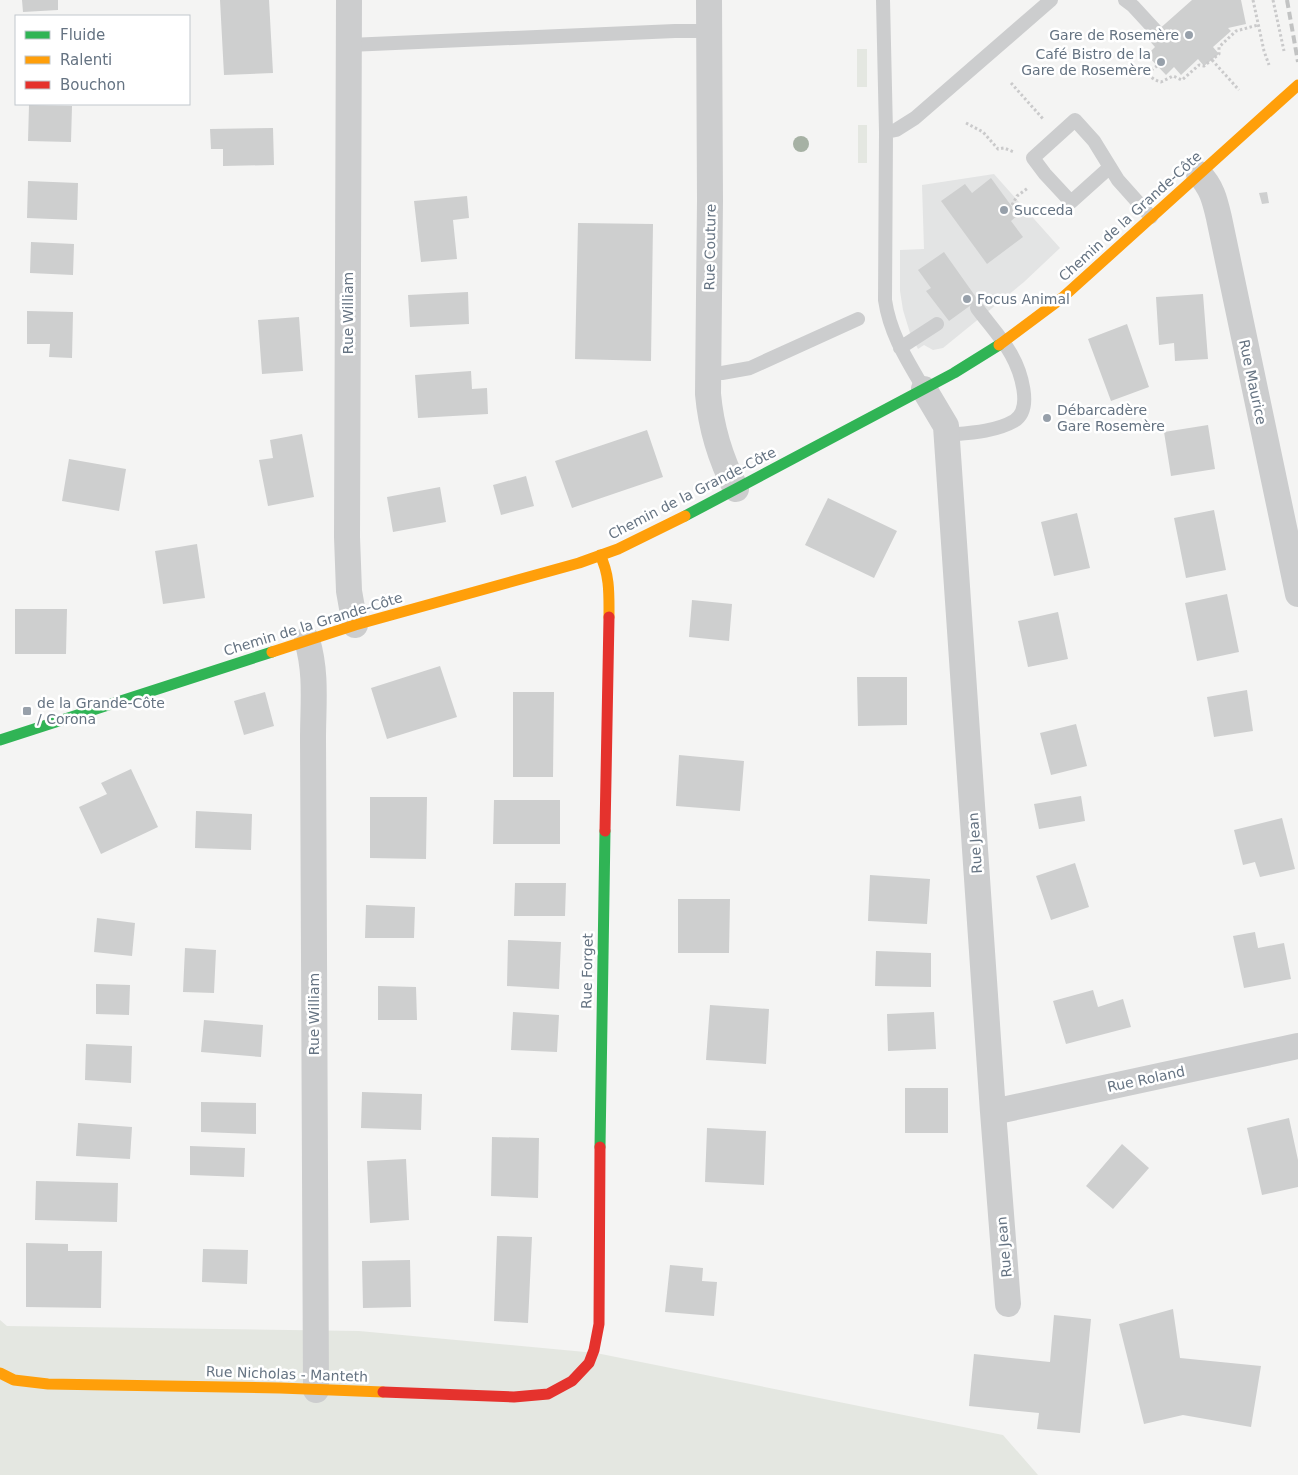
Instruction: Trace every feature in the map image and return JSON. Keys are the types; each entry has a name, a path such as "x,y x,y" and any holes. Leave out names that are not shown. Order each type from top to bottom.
{"main road":[{"name":"Chemin de la Grande-Côte","path":"0,740 355,624 600,556 666,526 924,389 1003,343 1062,298 1298,85"},
{"name":"Rue Forget","path":"572,1381 589,1363 594,1350 599,1324 600,1300 600,1141 609,588 600,556"},
{"name":"Rue Nicholas - Manteth","path":"0,1373 14,1380 48,1384 532,1396 548,1394 572,1381"}],"street":[{"name":"Rue William","path":"349,0 347,518 349,592 355,624"},
{"name":"Rue Couture","path":"709,0 710,208 708,373 714,433 724,463 736,489"},
{"name":"Rue Maurice","path":"1199,174 1206,181 1212,192 1219,218 1298,594"},
{"name":"Rue Jean","path":"924,389 946,426 947,436 993,1112 1008,1304"},
{"name":"Rue William","path":"307,640 313,659 314,672 316,1390"},
{"name":"Rue Roland","path":"993,1112 1298,1046"}],"lane":[{"path":"883,0 886,132 884,294 888,318 900,348 924,389"},
{"path":"886,132 896,130 915,118 1051,0"},
{"path":"1125,0 1156,31"},
{"path":"350,46 710,31"},
{"path":"1110,167 1071,202 1033,158 1076,120 1094,141 1110,167 1118,180 1151,217"},
{"path":"947,436 1004,425 1015,421 1024,411 1024,395 1020,372 1010,352 977,308"},
{"path":"708,373 722,373 750,368 858,318"},
{"path":"900,348 936,324"}],"path":[{"path":"1253,0 1268,65"},
{"path":"1273,0 1284,51"},
{"path":"1140,66 1152,78 1161,82 1173,76 1182,80 1199,65 1204,66 1219,54 1218,47 1236,31 1258,25"},
{"path":"1212,60 1239,90"},
{"path":"1147,73 1157,66"},
{"path":"1011,83 1058,135"},
{"path":"966,122 983,132 998,150 1004,148"},
{"path":"1012,205 1017,196"}],"shaded area":[{"path":"857,49 867,49 867,87 857,87"},
{"path":"858,125 867,125 867,163 858,163"},
{"path":"994,174 1060,248 1024,282 943,348 933,350 924,345 918,349 910,333 903,310 900,291 900,250 924,249 922,185"},
{"path":"0,1320 7,1326 359,1331 596,1353 1003,1435 1038,1475 0,1475"}],"building":[{"path":"22,0 58,0 58,10 23,12"},
{"path":"220,0 269,0 273,73 224,75"},
{"name":"Gare de Rosemère","path":"1192,0 1241,0 1246,24 1228,28 1231,31 1213,47 1219,54 1204,66 1198,59 1181,75 1174,67 1166,75 1147,55 1155,47 1148,39"},
{"path":"29,105 72,106 71,142 28,141"},
{"path":"273,128 274,165 223,166 223,149 211,149 210,129"},
{"path":"991,178 1018,215 1011,221 1023,237 987,264 941,201 965,184 972,193"},
{"path":"28,181 78,183 77,220 27,218"},
{"path":"1267,192 1269,203 1262,204 1259,193"},
{"path":"467,196 469,218 453,220 457,259 421,262 414,201"},
{"path":"578,223 653,224 651,361 575,359"},
{"path":"31,242 74,244 73,275 30,273"},
{"path":"944,252 978,300 949,321 926,291 931,288 918,270"},
{"path":"468,292 469,324 410,327 408,295"},
{"path":"1203,294 1208,359 1175,361 1174,343 1159,345 1156,297"},
{"path":"27,311 73,312 72,358 49,357 50,344 27,344"},
{"path":"299,317 303,371 262,374 258,320"},
{"path":"1127,324 1149,387 1111,401 1088,339"},
{"path":"471,371 472,389 487,388 488,414 418,418 415,375"},
{"path":"1208,425 1215,469 1171,476 1164,432"},
{"path":"647,430 663,477 572,508 555,461"},
{"path":"302,434 314,497 268,506 259,460 273,458 270,440"},
{"path":"69,459 126,469 119,511 62,501"},
{"path":"526,476 534,506 501,515 493,485"},
{"path":"440,487 446,522 393,532 387,497"},
{"path":"828,498 897,531 874,578 805,545"},
{"path":"1214,510 1226,570 1186,578 1174,518"},
{"path":"1077,513 1090,568 1054,576 1041,522"},
{"path":"197,544 205,598 163,604 155,551"},
{"path":"1227,594 1239,652 1197,661 1185,603"},
{"path":"692,600 732,604 729,641 689,637"},
{"path":"15,609 67,609 66,654 15,654"},
{"path":"1058,612 1068,659 1028,667 1018,621"},
{"path":"440,666 457,717 387,739 371,688"},
{"path":"857,677 907,677 907,725 858,726"},
{"path":"1247,690 1253,731 1214,737 1207,697"},
{"path":"265,692 274,726 244,735 234,701"},
{"path":"513,692 554,692 553,777 513,777"},
{"path":"1076,724 1087,766 1051,775 1040,733"},
{"path":"679,755 744,761 740,811 676,806"},
{"path":"131,769 158,827 101,854 79,807 107,794 101,783"},
{"path":"1081,796 1085,821 1039,829 1034,804"},
{"path":"370,797 427,797 426,859 370,858"},
{"path":"494,800 560,800 560,844 493,844"},
{"path":"196,811 252,814 251,850 195,848"},
{"path":"1282,818 1295,869 1260,877 1255,862 1243,865 1234,830"},
{"path":"1075,863 1089,907 1051,920 1036,876"},
{"path":"870,875 930,879 927,924 868,921"},
{"path":"515,883 566,883 565,916 514,916"},
{"path":"678,899 730,899 729,953 678,953"},
{"path":"366,905 415,907 414,938 365,938"},
{"path":"97,918 135,923 132,956 94,952"},
{"path":"1255,932 1258,948 1284,943 1291,979 1244,988 1233,936"},
{"path":"508,940 561,942 559,989 507,986"},
{"path":"185,948 216,950 214,993 183,992"},
{"path":"876,951 931,953 931,987 875,986"},
{"path":"96,984 130,985 129,1015 96,1014"},
{"path":"378,986 416,987 417,1020 378,1020"},
{"path":"1093,990 1098,1007 1123,999 1131,1027 1066,1044 1053,1001"},
{"path":"710,1005 769,1009 766,1064 706,1060"},
{"path":"513,1012 559,1015 557,1052 511,1050"},
{"path":"934,1012 936,1049 888,1051 887,1014"},
{"path":"204,1020 263,1025 261,1057 201,1052"},
{"path":"86,1044 132,1046 131,1083 85,1080"},
{"path":"905,1088 948,1088 948,1133 905,1133"},
{"path":"362,1092 422,1094 421,1130 361,1128"},
{"path":"201,1102 256,1103 256,1134 201,1132"},
{"path":"1289,1118 1298,1160 1298,1187 1262,1195 1247,1128"},
{"path":"78,1123 132,1127 130,1159 76,1156"},
{"path":"707,1128 766,1131 764,1185 705,1182"},
{"path":"492,1137 539,1138 538,1198 491,1196"},
{"path":"1122,1144 1149,1168 1113,1209 1086,1186"},
{"path":"190,1146 245,1148 244,1177 190,1175"},
{"path":"406,1159 409,1220 370,1223 367,1161"},
{"path":"36,1181 118,1183 117,1222 35,1220"},
{"path":"497,1236 532,1237 528,1323 494,1321"},
{"path":"26,1243 68,1244 68,1251 102,1251 101,1308 26,1307"},
{"path":"203,1249 248,1250 247,1284 202,1282"},
{"path":"410,1260 411,1307 363,1308 362,1261"},
{"path":"670,1265 703,1268 702,1281 717,1282 714,1316 665,1312"},
{"path":"1173,1309 1180,1358 1261,1366 1251,1427 1183,1415 1144,1424 1119,1324"},
{"path":"1054,1315 1091,1319 1080,1433 1037,1429 1039,1413 969,1406 974,1354 1050,1362"}],"railway":[{"path":"1287,0 1298,62"}],"traffic: fast":[{"path":"685,516 954,373 999,345"},
{"path":"0,740 272,652"},
{"path":"600,1147 605,831"}],"traffic: slow":[{"path":"999,345 1062,298 1298,85"},
{"path":"272,652 355,625 579,563 618,549 685,516"},
{"path":"600,555 607,578 609,617"},
{"path":"0,1373 14,1380 48,1384 280,1388 383,1392"}],"traffic: jam":[{"path":"605,831 609,617"},
{"path":"383,1392 514,1397 548,1394 572,1381 589,1363 594,1350 599,1324 600,1147"}],"place":[{"name":"Gare de Rosemère","path":"1189,35"},
{"name":"Café Bistro de la Gare de Rosemère","path":"1161,62"},
{"name":"Succeda","path":"1004,210"},
{"name":"Focus Animal","path":"967,299"},
{"name":"Débarcadère Gare Rosemère","path":"1047,418"},
{"name":"de la Grande-Côte / Corona","path":"27,711"}]}
